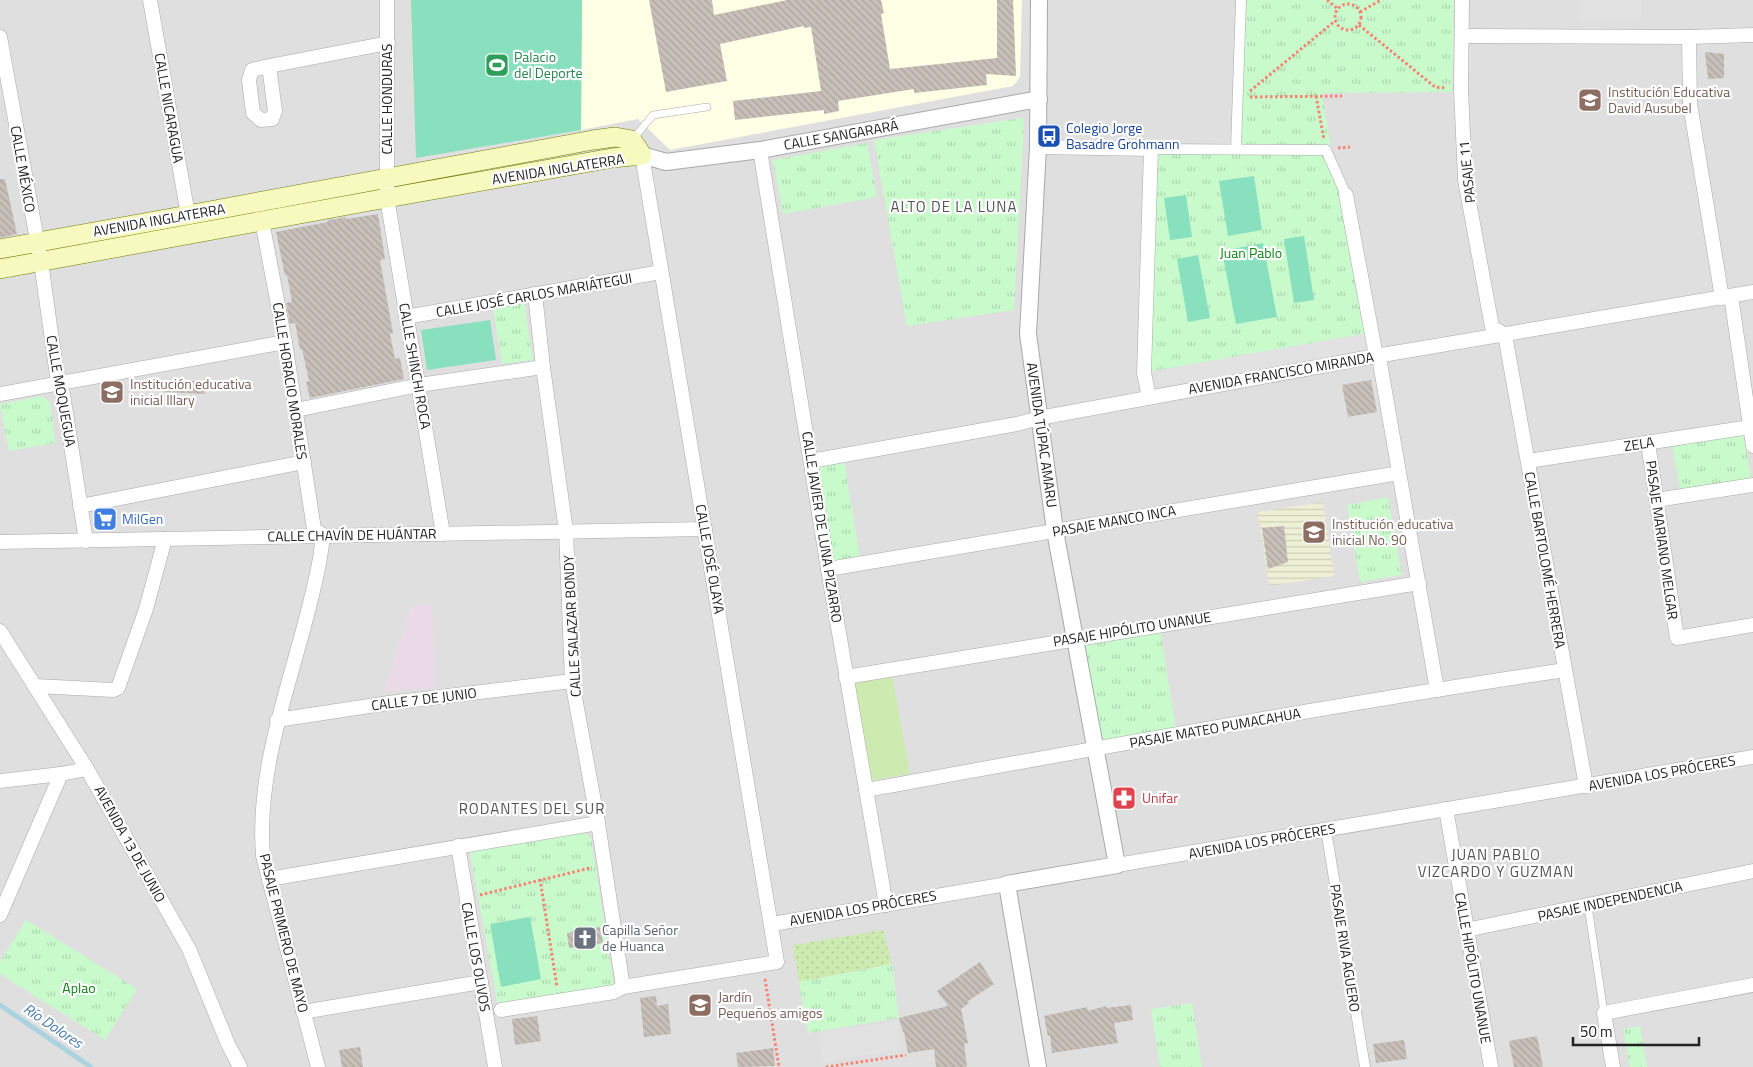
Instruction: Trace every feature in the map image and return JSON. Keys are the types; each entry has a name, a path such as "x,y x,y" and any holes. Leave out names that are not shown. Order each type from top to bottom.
{"main road":[{"name":"AVENIDA INGLATERRA","path":"0,249 188,216 593,140 616,137 637,147"},
{"name":"AVENIDA INGLATERRA","path":"0,269 612,158 637,147"}],"street":[{"name":"CALLE NICARAGUA","path":"150,0 188,216"},
{"name":"CALLE HONDURAS","path":"387,0 387,198"},
{"name":"AVENIDA TÚPAC AMARU","path":"1039,0 1038,147 1028,334 1055,531 1117,865"},
{"path":"1236,148 1241,0"},
{"name":"PASAJE 11","path":"1462,0 1461,89 1467,189 1492,327 1505,335"},
{"path":"1463,36 1689,37 1753,35"},
{"path":"1689,37 1690,104 1753,446"},
{"name":"CALLE MÉXICO","path":"0,38 8,96 36,242"},
{"path":"268,66 388,43"},
{"name":"CALLE SANGARARÁ","path":"637,147 666,162 760,150 1039,99"},
{"name":"CALLE JOSÉ OLAYA","path":"637,147 661,272 772,924 777,962 763,964"},
{"path":"1038,147 1326,150 1346,195 1376,356 1380,363 1437,690"},
{"path":"1149,397 1144,373 1151,149"},
{"name":"CALLE JAVIER DE LUNA PIZARRO","path":"760,150 846,677 886,905"},
{"name":"CALLE SHINCHI ROCA","path":"387,198 443,534"},
{"name":"CALLE HORACIO MORALES","path":"262,221 285,342 314,529 323,536"},
{"name":"CALLE MOQUEGUA","path":"36,242 41,262 58,383 63,394 86,541"},
{"name":"CALLE JOSÉ CARLOS MARIÁTEGUI","path":"406,317 661,272"},
{"name":"AVENIDA FRANCISCO MIRANDA","path":"811,461 1376,356 1753,292"},
{"name":"CALLE SALAZAR BONDY","path":"535,294 543,367 566,531 572,681 598,823 622,987"},
{"name":"CALLE BARTOLOMÉ HERRERA","path":"1505,335 1586,786"},
{"path":"0,394 285,342"},
{"path":"296,410 419,385 543,367"},
{"name":"ZELA","path":"1528,461 1750,427"},
{"name":"PASAJE MARIANO MELGAR","path":"1648,443 1677,638 1753,625"},
{"path":"80,506 304,462"},
{"name":"PASAJE MANCO INCA","path":"828,569 1400,473"},
{"path":"1656,500 1753,485"},
{"name":"CALLE CHAVÍN DE HUÁNTAR","path":"0,542 704,529"},
{"name":"PASAJE PRIMERO DE MAYO","path":"318,1067 263,856 261,834 263,803 278,720 318,573 323,536"},
{"path":"35,686 113,690 118,688 146,609 165,539"},
{"name":"PASAJE HIPÓLITO UNANUE","path":"846,677 1419,583"},
{"name":"AVENIDA 13 DE JUNIO","path":"0,631 87,768 189,949 228,1044 240,1067"},
{"name":"PASAJE MATEO PUMACAHUA","path":"866,790 1095,748 1565,670"},
{"name":"CALLE 7 DE JUNIO","path":"278,720 389,703 572,681"},
{"name":"AVENIDA LOS PRÓCERES","path":"772,924 1753,757"},
{"path":"0,781 61,774 87,768"},
{"path":"0,915 61,774"},
{"name":"CALLE HIPÓLITO UNANUE","path":"1446,809 1491,1067"},
{"path":"269,879 598,823"},
{"name":"PASAJE RIVA AGUERO","path":"1326,830 1365,1067"},
{"name":"CALLE LOS OLIVOS","path":"458,846 495,1067"},
{"name":"PASAJE INDEPENDENCIA","path":"1466,930 1753,871"},
{"path":"1007,884 1038,1067"},
{"path":"501,1010 614,992 622,987 763,964"},
{"path":"303,1012 480,982"},
{"path":"1613,1067 1604,1012 1753,985"}],"lane":[{"path":"637,147 653,115 707,107"},
{"path":"1588,906 1604,1012"}],"path":[{"path":"1327,0 1337,8"},
{"path":"1360,12 1381,0"},
{"path":"1345,4 1354,5 1360,12 1359,25 1352,30 1340,28 1335,22 1334,15 1337,8 1345,4"},
{"path":"1335,22 1244,97 1342,96"},
{"path":"1359,25 1435,87 1461,89"},
{"path":"1316,96 1326,150"},
{"path":"479,895 594,867"},
{"path":"540,879 558,995"},
{"path":"478,887 481,904"},
{"path":"763,964 779,1067"},
{"path":"826,1067 906,1055"}],"shaded area":[{"path":"0,0 1753,0 1753,1067 0,1067"},
{"path":"582,0 1022,0 1020,77 1013,86 670,150 638,119 581,130"},
{"path":"1578,0 1641,0 1641,19 1578,19"},
{"path":"1368,333 1371,349 1151,388 1148,372"},
{"path":"1323,502 1334,576 1269,586 1258,512"},
{"path":"432,603 434,688 384,691 411,606"},
{"path":"897,1021 902,1049 823,1062 818,1033"}],"green space":[{"name":"Palacio del Deporte","path":"411,0 582,0 581,130 416,158"},
{"name":"Juan Pablo","path":"1245,0 1454,0 1452,92 1322,93 1330,143 1368,333 1148,372 1155,148 1239,149"},
{"path":"1021,118 1024,122 1014,310 907,326 874,140"},
{"path":"867,143 877,197 783,214 773,160"},
{"path":"1254,176 1262,230 1228,236 1219,181"},
{"path":"1186,195 1192,237 1170,240 1164,198"},
{"path":"1304,236 1314,300 1294,303 1284,239"},
{"path":"1263,243 1277,317 1236,324 1222,251"},
{"path":"1198,255 1210,318 1188,322 1177,259"},
{"path":"524,303 533,360 502,364 493,308"},
{"path":"490,320 496,360 427,370 421,330"},
{"path":"42,396 50,402 55,443 9,451 0,404"},
{"path":"1743,433 1751,478 1680,489 1672,444"},
{"path":"844,460 860,558 833,562 817,465"},
{"path":"1388,497 1402,575 1360,582 1347,505"},
{"path":"1160,630 1176,729 1101,742 1084,642"},
{"path":"892,675 910,774 872,780 854,681"},
{"path":"586,833 591,838 614,986 498,1006 470,852"},
{"path":"530,917 541,979 501,987 490,924"},
{"name":"Aplao","path":"26,920 137,989 105,1040 0,974 0,962"},
{"path":"883,930 892,964 799,982 793,945"},
{"path":"892,964 899,1018 808,1033 799,982"},
{"path":"1192,1003 1202,1067 1160,1067 1151,1009"},
{"path":"1640,1026 1647,1067 1630,1067 1623,1029"}],"building":[{"path":"649,0 712,0 714,15 787,0 881,0 884,13 881,14 890,69 997,58 997,0 1013,0 1016,76 986,74 987,85 914,93 914,89 838,101 839,111 824,114 824,110 735,120 733,101 821,91 811,27 804,28 804,26 720,44 727,81 666,92"},
{"path":"1705,52 1724,54 1724,78 1708,79"},
{"path":"0,179 5,179 17,234 0,238"},
{"path":"378,214 385,259 380,260 393,333 390,334 395,359 400,358 404,379 310,398 306,382 309,381 295,323 290,324 286,303 292,302 276,232 328,222 327,220"},
{"path":"1371,380 1377,412 1348,417 1342,385"},
{"path":"163,381 200,381 205,394 163,392"},
{"path":"1284,526 1288,562 1268,569 1262,528"},
{"name":"Capilla Señor de Huanca","path":"600,927 603,943 569,948 567,933"},
{"path":"980,962 994,984 968,1001 969,1003 961,1009 968,1043 964,1044 967,1067 936,1067 934,1049 908,1053 899,1018 948,1006 937,991"},
{"path":"656,996 657,1006 668,1004 671,1034 644,1037 640,998"},
{"path":"1131,1005 1133,1020 1114,1023 1118,1043 1052,1053 1050,1035 1048,1036 1044,1016 1087,1007 1088,1011 1106,1006 1106,1008"},
{"path":"537,1016 541,1041 515,1045 512,1019"},
{"path":"1537,1036 1543,1067 1514,1067 1509,1041"},
{"path":"1404,1040 1407,1059 1376,1063 1373,1044"},
{"path":"360,1047 363,1067 342,1067 339,1050"},
{"path":"773,1048 775,1066 738,1067 736,1053"}],"waterway":[{"name":"Río Dolores","path":"0,1005 91,1067"}],"place":[{"name":"Palacio del Deporte","path":"497,65"},
{"name":"Institución Educativa David Ausubel","path":"1590,100"},
{"name":"Colegio Jorge Basadre Grohmann","path":"1049,136"},
{"name":"Institución educativa inicial Illary","path":"112,392"},
{"name":"MilGen","path":"105,519"},
{"name":"Institución educativa inicial No. 90","path":"1314,532"},
{"name":"Unifar","path":"1124,798"},
{"name":"Capilla Señor de Huanca","path":"585,938"},
{"name":"Jardín Pequeños amigos","path":"700,1005"}],"district":[{"name":"ALTO DE LA LUNA","path":"954,207"},
{"name":"RODANTES DEL SUR","path":"532,809"},
{"name":"JUAN PABLO VIZCARDO Y GUZMAN","path":"1496,864"}]}
